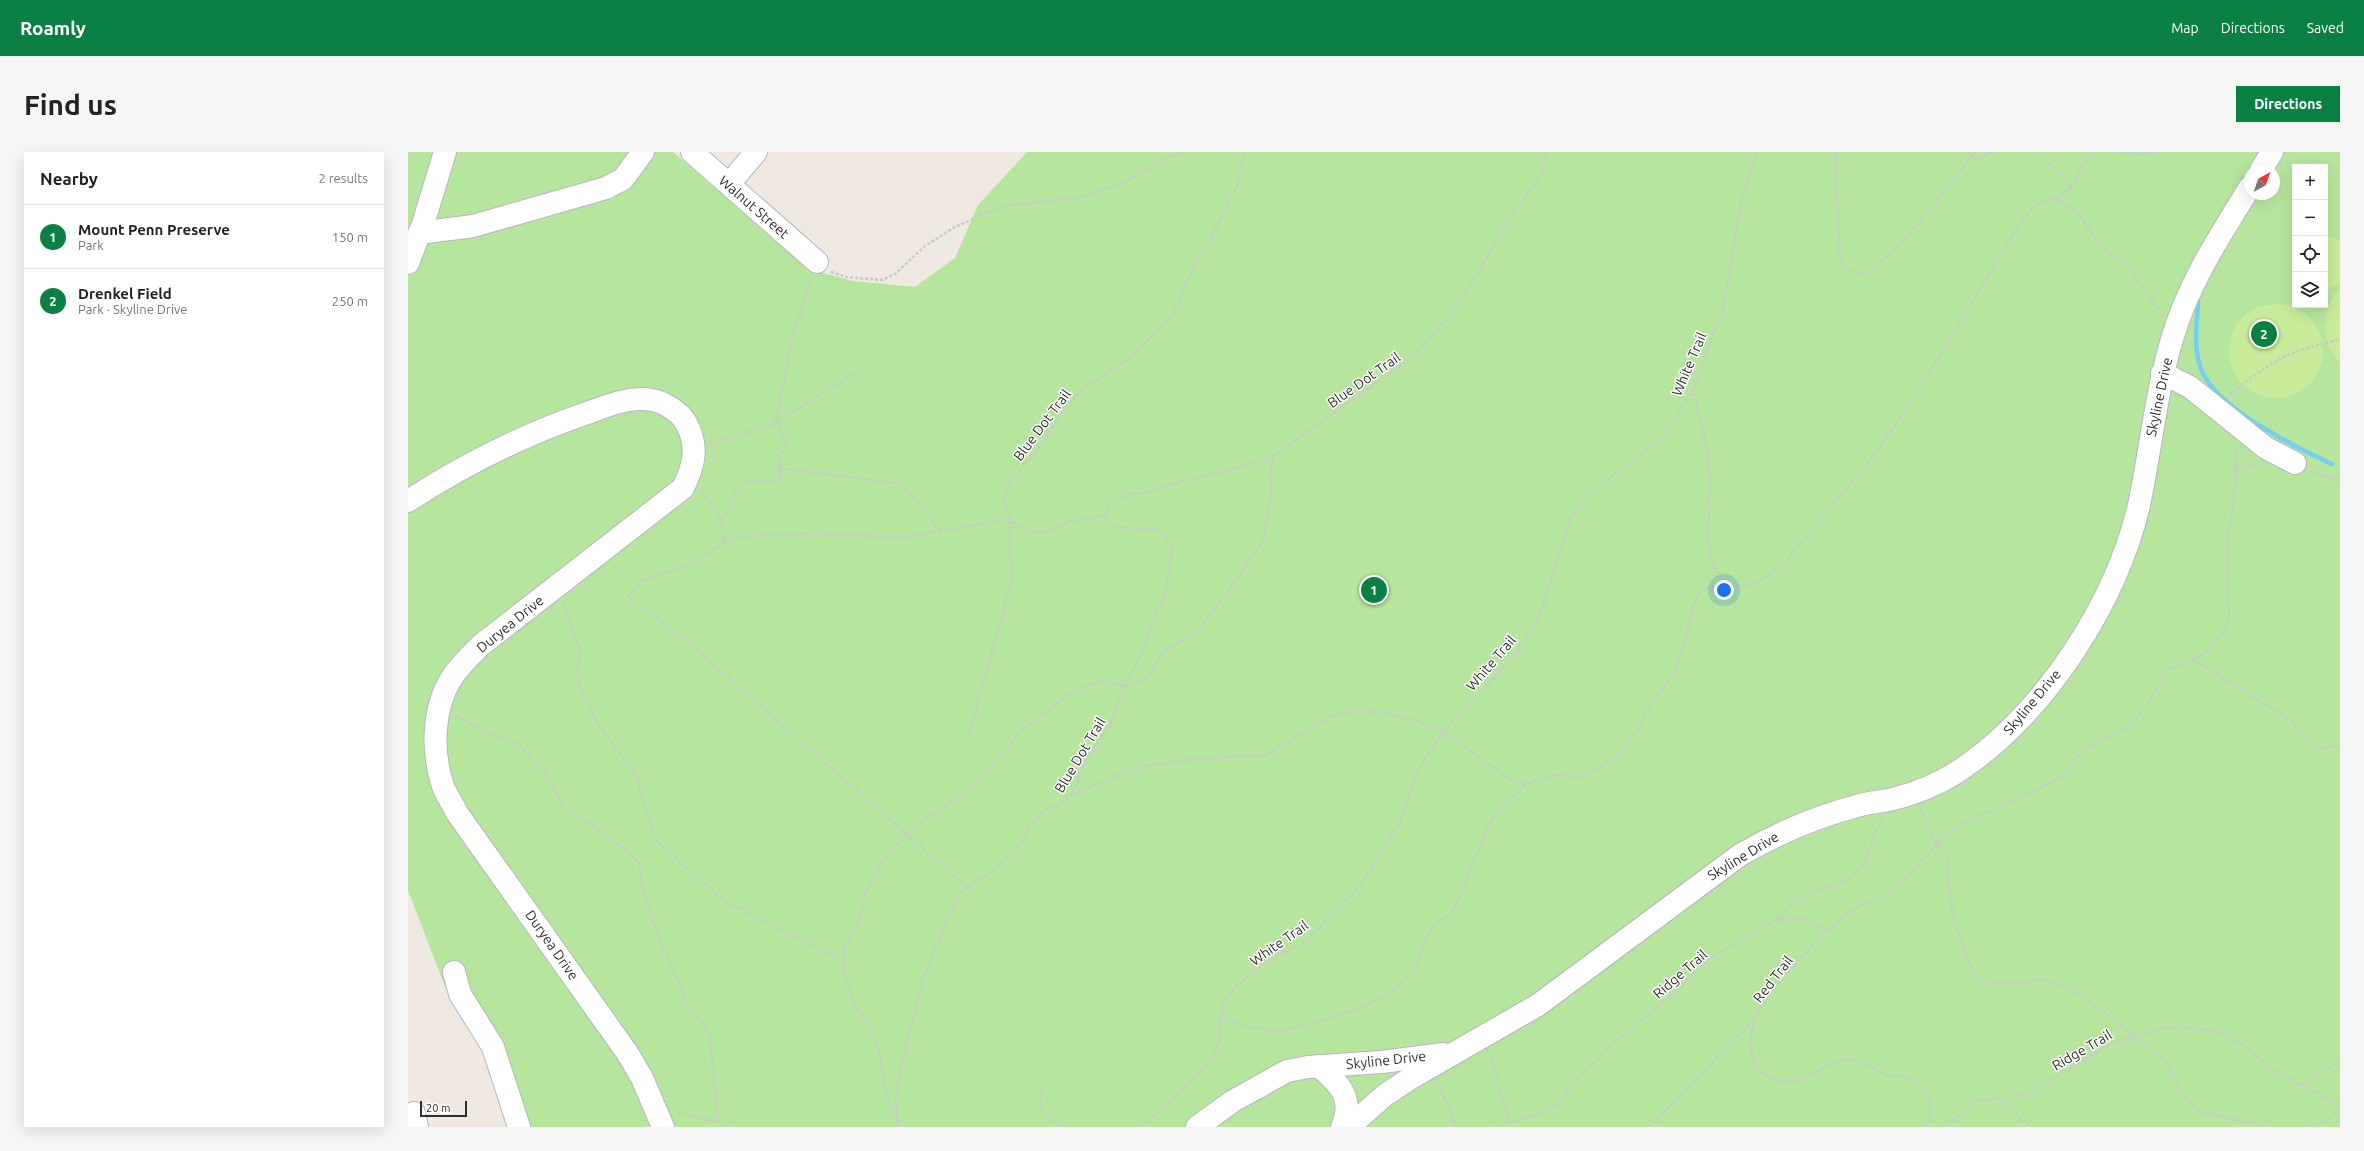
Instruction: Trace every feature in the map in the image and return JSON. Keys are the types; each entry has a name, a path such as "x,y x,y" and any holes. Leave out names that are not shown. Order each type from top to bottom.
{"street":[{"path":"408,263 445,152"},
{"path":"419,233 473,226 606,188 623,179 643,152"},
{"name":"Walnut Street","path":"692,152 817,262"},
{"path":"729,184 756,152"},
{"path":"2265,164 2272,152"},
{"name":"Skyline Drive","path":"1349,1127 1385,1095 1433,1064 1538,1005 1589,969 1703,880 1763,841 1806,821 1861,805 1917,792 1961,770 2005,736 2041,694 2085,632 2098,610 2129,541 2139,505 2162,373 2174,334 2196,280 2214,244 2244,196"},
{"path":"2162,373 2190,387 2266,448 2295,463"},
{"path":"408,501 445,477 504,446 556,424 630,400 652,400 671,408 684,420 693,435 693,462"},
{"name":"Duryea Drive","path":"664,1127 642,1078 628,1054 458,813 444,787 437,763 435,740 441,708 450,680 461,665 481,645 670,500 683,488 693,462"},
{"path":"454,972 460,994 493,1047 519,1127"},
{"name":"Skyline Drive","path":"1197,1127 1233,1101 1271,1078 1287,1071 1318,1066 1382,1062 1452,1052"},
{"name":"Skyline Drive","path":"1318,1066 1341,1087 1346,1096 1347,1110 1342,1127"}],"path":[{"path":"722,521 737,487 753,480 772,481 780,478 779,456 788,446 776,423 791,343 817,262 832,273 846,277 882,280 895,274 925,246 955,227 1002,206 1077,198 1123,183 1165,158 1187,152"},
{"name":"Blue Dot Trail","path":"968,739 1011,584 1010,519 1003,503 1009,483 1047,437 1063,410 1080,391 1123,363 1150,339 1174,313 1196,262 1211,239 1238,184 1244,152"},
{"name":"Blue Dot Trail","path":"967,887 988,874 1014,852 1023,841 1028,829 1048,808 1060,806 1078,784 1079,771 1110,726 1124,686 1141,653 1166,590 1172,547 1166,537 1157,530 1118,527 1109,523 1106,516 1111,506 1128,494 1143,494 1202,476 1228,471 1272,457 1412,358 1456,308 1515,210 1540,177 1547,152"},
{"name":"White Trail","path":"1142,1127 1209,1064 1219,1043 1221,1015 1225,1000 1236,986 1266,963 1307,940 1360,886 1399,824 1418,770 1443,731 1518,652 1541,612 1570,520 1588,496 1662,439 1693,389 1723,308 1739,214 1756,152"},
{"path":"1835,152 1840,260 1850,272 1865,274 1880,263 1908,233 1972,156"},
{"path":"1967,152 1978,159 1992,152"},
{"path":"2038,152 2071,188"},
{"path":"1221,1015 1244,1026 1280,1032 1353,1011 1391,993 1413,973 1427,936 1437,923 1450,914 1461,894 1487,828 1498,812 1525,784 1549,774 1562,774 1582,778 1620,753 1637,732 1644,715 1674,673 1686,640 1692,609 1699,594 1708,588 1725,585 1748,586 1763,579 1784,564 1881,446 1920,388 2023,218 2038,204 2057,199 2071,188 2079,175 2082,165 2089,156 2095,152"},
{"path":"2121,152 2141,155 2156,152"},
{"path":"2057,199 2078,212 2098,244 2130,268 2143,290 2165,315"},
{"path":"2228,397 2249,378 2276,363 2301,350 2324,345 2340,338"},
{"path":"724,543 722,521 693,462 718,441 776,423 859,370"},
{"path":"1693,389 1707,449 1710,480 1708,540 1714,566 1725,585"},
{"name":"Red Trail","path":"1926,1127 1931,1107 1929,1096 1919,1083 1908,1078 1889,1076 1864,1063 1850,1058 1832,1064 1814,1074 1790,1082 1769,1078 1755,1064 1751,1043 1755,1018 1772,993 1827,931 1847,913 1884,894 1912,872 1937,843 1956,826 2043,787 2062,776 2084,749 2124,728 2146,707 2167,671 2205,653 2230,623 2227,539 2233,511 2238,467 2237,443 2230,420"},
{"path":"897,1114 887,1097 880,1054 872,1030 854,1005 844,974 845,946 859,922 866,892 883,861 907,833 975,784 1023,729 1068,695 1098,681 1124,686 1148,678 1162,653 1198,631 1232,586 1263,540 1271,499 1272,457"},
{"path":"780,468 902,484 940,531"},
{"path":"898,1127 896,1093 901,1065 923,980 945,924 959,896 967,887 685,640 628,596 642,580 685,566 735,537 821,533 902,538 1010,519 1021,528 1036,532 1052,530 1067,522 1106,516"},
{"path":"557,586 579,646 578,683 598,724 637,778 654,838 723,900 844,961"},
{"path":"2193,659 2293,722 2317,748 2340,746"},
{"path":"441,708 485,732 517,744 545,772 564,808 600,830 639,862 644,896 657,933 688,1004 710,1035 718,1122 722,1127"},
{"path":"1070,795 1118,775 1146,766 1195,759 1266,755 1326,719 1347,712 1382,712 1417,721 1443,731 1510,779 1525,784"},
{"path":"1917,792 1926,824 1937,843 1948,857 1949,887 1954,922 1973,973 1979,979 1997,983 2020,984 2038,979 2056,983 2096,1005 2165,1061 2182,1094 2197,1111 2267,1127"},
{"name":"Ridge Trail","path":"1501,1127 1510,1122 1537,1115 1556,1105 1578,1079 1613,1044 1669,997 1710,958 1750,937 1776,920 1795,902 1811,891 1836,885 1854,875 1866,862 1875,833 1892,799"},
{"path":"1776,920 1805,919 1827,931"},
{"path":"1648,1127 1755,1018"},
{"name":"Ridge Trail","path":"1946,1127 1976,1101 2026,1094 2075,1066 2108,1044 2134,1035 2169,1027 2214,1030 2244,1045 2272,1069 2340,1105"},
{"path":"1485,1035 1510,1122"},
{"path":"2301,1085 2340,1062"},
{"path":"1433,1064 1455,1127"},
{"path":"1043,1088 1038,1107 1060,1127"},
{"path":"1996,1098 2031,1127"},
{"path":"2304,1127 2322,1123 2340,1111"},
{"path":"683,1113 718,1122"}],"green space":[{"path":"408,152 673,152 808,269 852,281 915,287 955,258 978,205 1027,152 2340,152 2340,1127 525,1127 474,1008 445,987 408,890"},
{"path":"2328,237 2340,240 2340,285 2328,288"},
{"path":"2340,288 2340,363 2333,355 2329,346 2325,326 2329,305 2333,296"},
{"path":"2267,305 2285,305 2302,312 2315,325 2322,342 2322,360 2315,377 2302,390 2285,397 2267,397 2250,390 2237,377 2230,360 2230,342 2237,325 2250,312"}],"waterway":[{"path":"2198,302 2196,336 2197,353 2201,369 2209,384 2239,412 2258,425 2278,437 2332,464"}],"place":[{"name":"Drenkel Field","path":"2264,334"},
{"name":"Mount Penn Preserve","path":"1374,590"}]}
